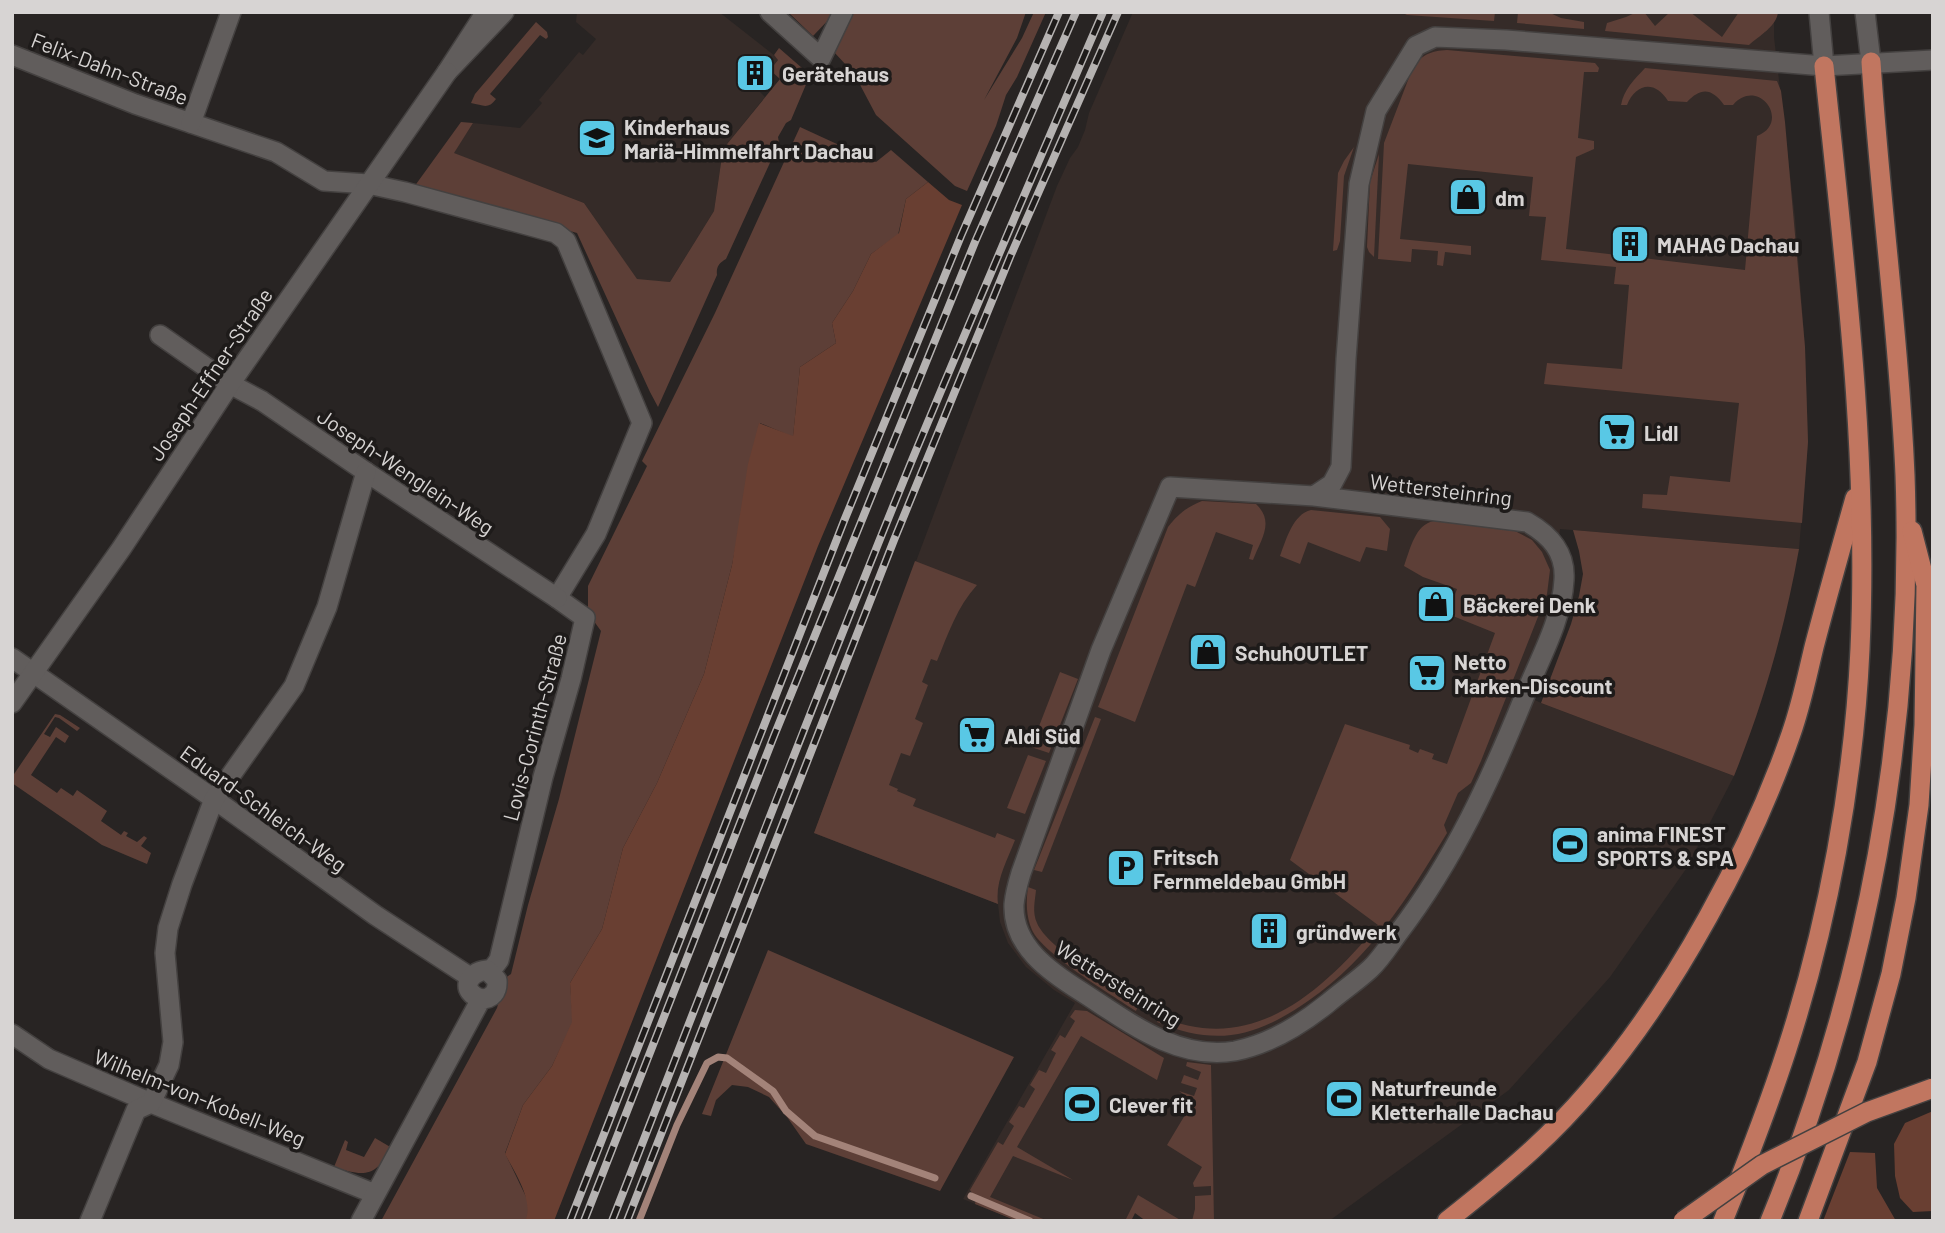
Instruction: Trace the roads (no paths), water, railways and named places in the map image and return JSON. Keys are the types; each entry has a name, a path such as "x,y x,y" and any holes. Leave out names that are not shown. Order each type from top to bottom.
{"highway":[{"path":"1770,1221 1828,1064 1852,980 1872,889 1897,724 1904,611 1905,506 1897,356 1871,62"},
{"path":"1723,1221 1754,1145 1788,1047 1813,956 1833,863 1849,761 1860,649 1861,477 1853,354 1824,65"},
{"path":"1447,1221 1534,1148 1580,1101 1621,1053 1663,993 1732,874 1770,792 1793,731 1832,576 1861,477"},
{"path":"1808,1221 1867,1062 1891,974 1906,898 1919,805 1924,725 1926,585 1905,506"},
{"path":"1683,1221 1762,1165 1867,1112 1933,1088"}],"street":[{"name":"Felix-Dahn-Straße","path":"191,123 231,12"},
{"name":"Joseph-Effner-Straße","path":"12,703 121,549 230,384 486,12"},
{"name":"Joseph-Effner-Straße","path":"447,72 504,12"},
{"path":"770,12 821,58 843,12"},
{"path":"1819,12 1824,65"},
{"path":"1865,12 1871,62"},
{"name":"Wettersteinring","path":"1314,496 1527,522 1543,531 1562,556 1564,579 1558,614 1507,739 1471,818 1415,911 1371,968 1316,1013 1286,1032 1256,1045 1234,1051 1210,1052 1180,1047 1148,1033 1078,989 1035,957 1023,942 1017,926 1014,905 1021,873 1101,650 1170,487 1314,496 1332,484 1341,467 1359,184 1376,111 1416,46 1435,37 1447,37 1824,65 1933,60"},
{"name":"Felix-Dahn-Straße","path":"12,55 135,104 276,152 324,181 368,184"},
{"path":"368,184 556,233 566,241 642,423 596,534 557,598"},
{"name":"Joseph-Wenglein-Weg","path":"159,335 557,598"},
{"path":"90,1221 136,1110 151,1102 169,1065 173,1042 165,953 168,928 182,884 215,799 294,686 327,607 366,472"},
{"name":"Lovis-Corinth-Straße","path":"361,1221 481,999 490,998 496,990 497,980 490,972 499,960 585,618 557,598"},
{"name":"Eduard-Schleich-Weg","path":"12,658 215,799 375,915 470,978"},
{"path":"481,999 472,995 468,982 477,971 490,972"},
{"name":"Wilhelm-von-Kobell-Weg","path":"12,1034 49,1059 375,1194"}],"waterway":[{"path":"639,1221 677,1125 707,1063 718,1057 727,1058 773,1091 786,1111 815,1136 935,1178"},
{"path":"971,1196 1030,1221"}],"railway":[{"path":"570,1221 844,521 961,236 1059,12"},
{"path":"584,1221 774,736 975,242 1076,12"},
{"path":"612,1221 910,465 1103,12"},
{"path":"627,1221 894,540 1010,257 1118,12"}],"place":[{"name":"Gerätehaus","path":"755,73"},
{"name":"Kinderhaus Mariä-Himmelfahrt Dachau","path":"597,138"},
{"name":"dm","path":"1468,197"},
{"name":"MAHAG Dachau","path":"1630,244"},
{"name":"Lidl","path":"1617,432"},
{"name":"Bäckerei Denk","path":"1436,604"},
{"name":"SchuhOUTLET","path":"1208,652"},
{"name":"Netto Marken-Discount","path":"1427,673"},
{"name":"Aldi Süd","path":"977,735"},
{"name":"anima FINEST SPORTS & SPA","path":"1570,845"},
{"name":"Fritsch Fernmeldebau GmbH","path":"1126,868"},
{"name":"gründwerk","path":"1269,931"},
{"name":"Naturfreunde Kletterhalle Dachau","path":"1344,1099"},
{"name":"Clever fit","path":"1082,1104"}]}
